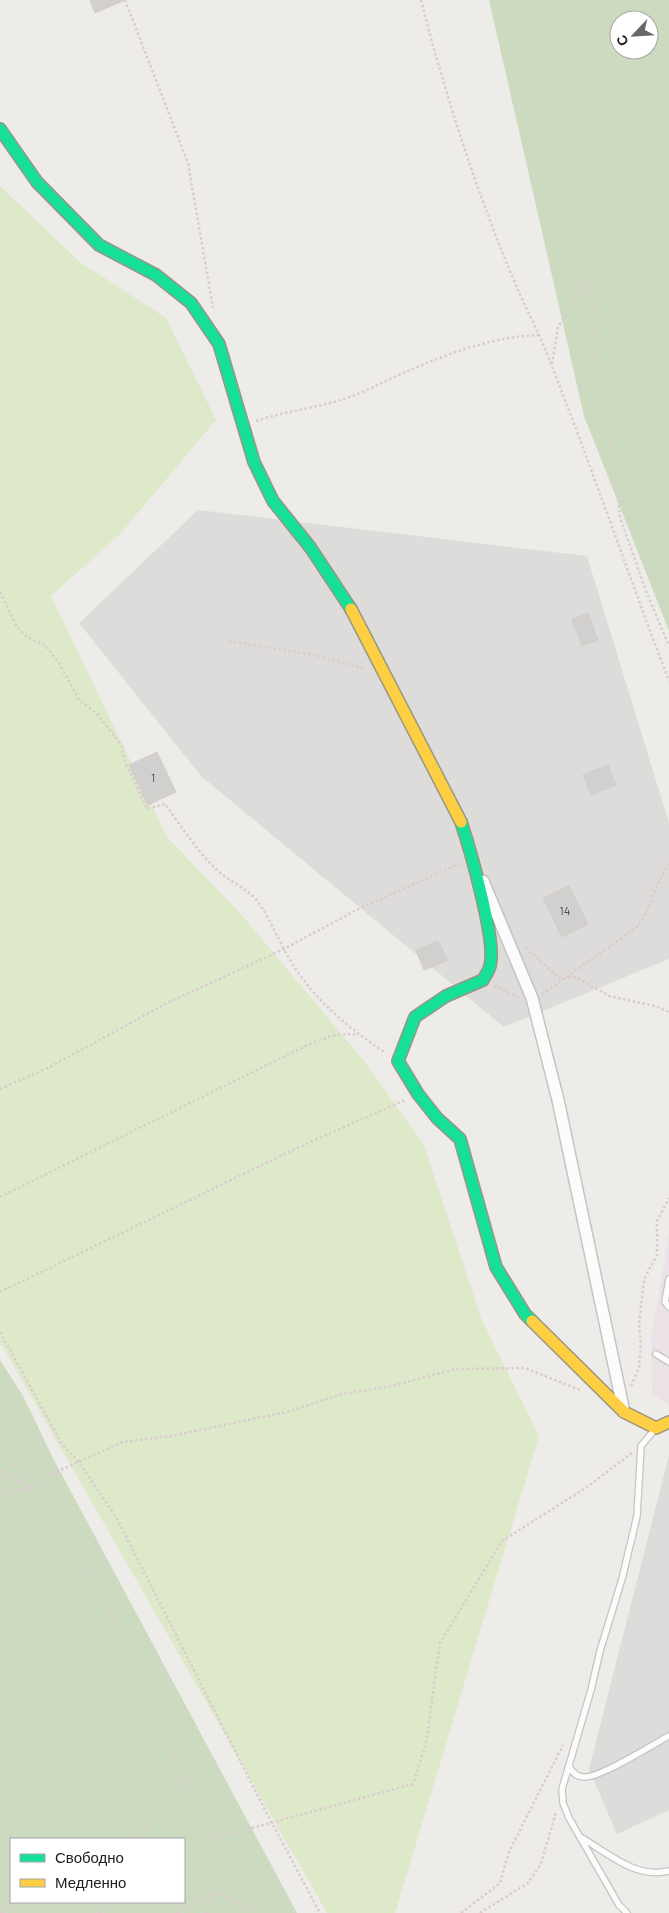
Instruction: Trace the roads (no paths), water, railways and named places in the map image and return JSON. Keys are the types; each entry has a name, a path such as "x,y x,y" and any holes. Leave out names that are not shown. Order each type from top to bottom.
{"street":[{"path":"0,129 37,182 64,207 99,245 156,275 191,303 219,344 230,374 254,462 273,500 310,547 343,596 459,815 473,857 532,998 558,1100 624,1412"},
{"path":"473,857 491,950 490,966 483,980 446,996 415,1017 398,1060 418,1094 437,1118 460,1139 496,1268 525,1314 624,1412 656,1428 669,1422"}],"lane":[{"path":"669,1278 665,1302 669,1307"},
{"path":"656,1354 669,1362"},
{"path":"627,1913 619,1905 580,1836 563,1803 562,1789 591,1690 600,1650 622,1579 637,1516 641,1446 656,1428"},
{"path":"569,1766 573,1773 583,1778 597,1775 669,1736"},
{"path":"580,1836 632,1870 660,1874 669,1871"}]}
